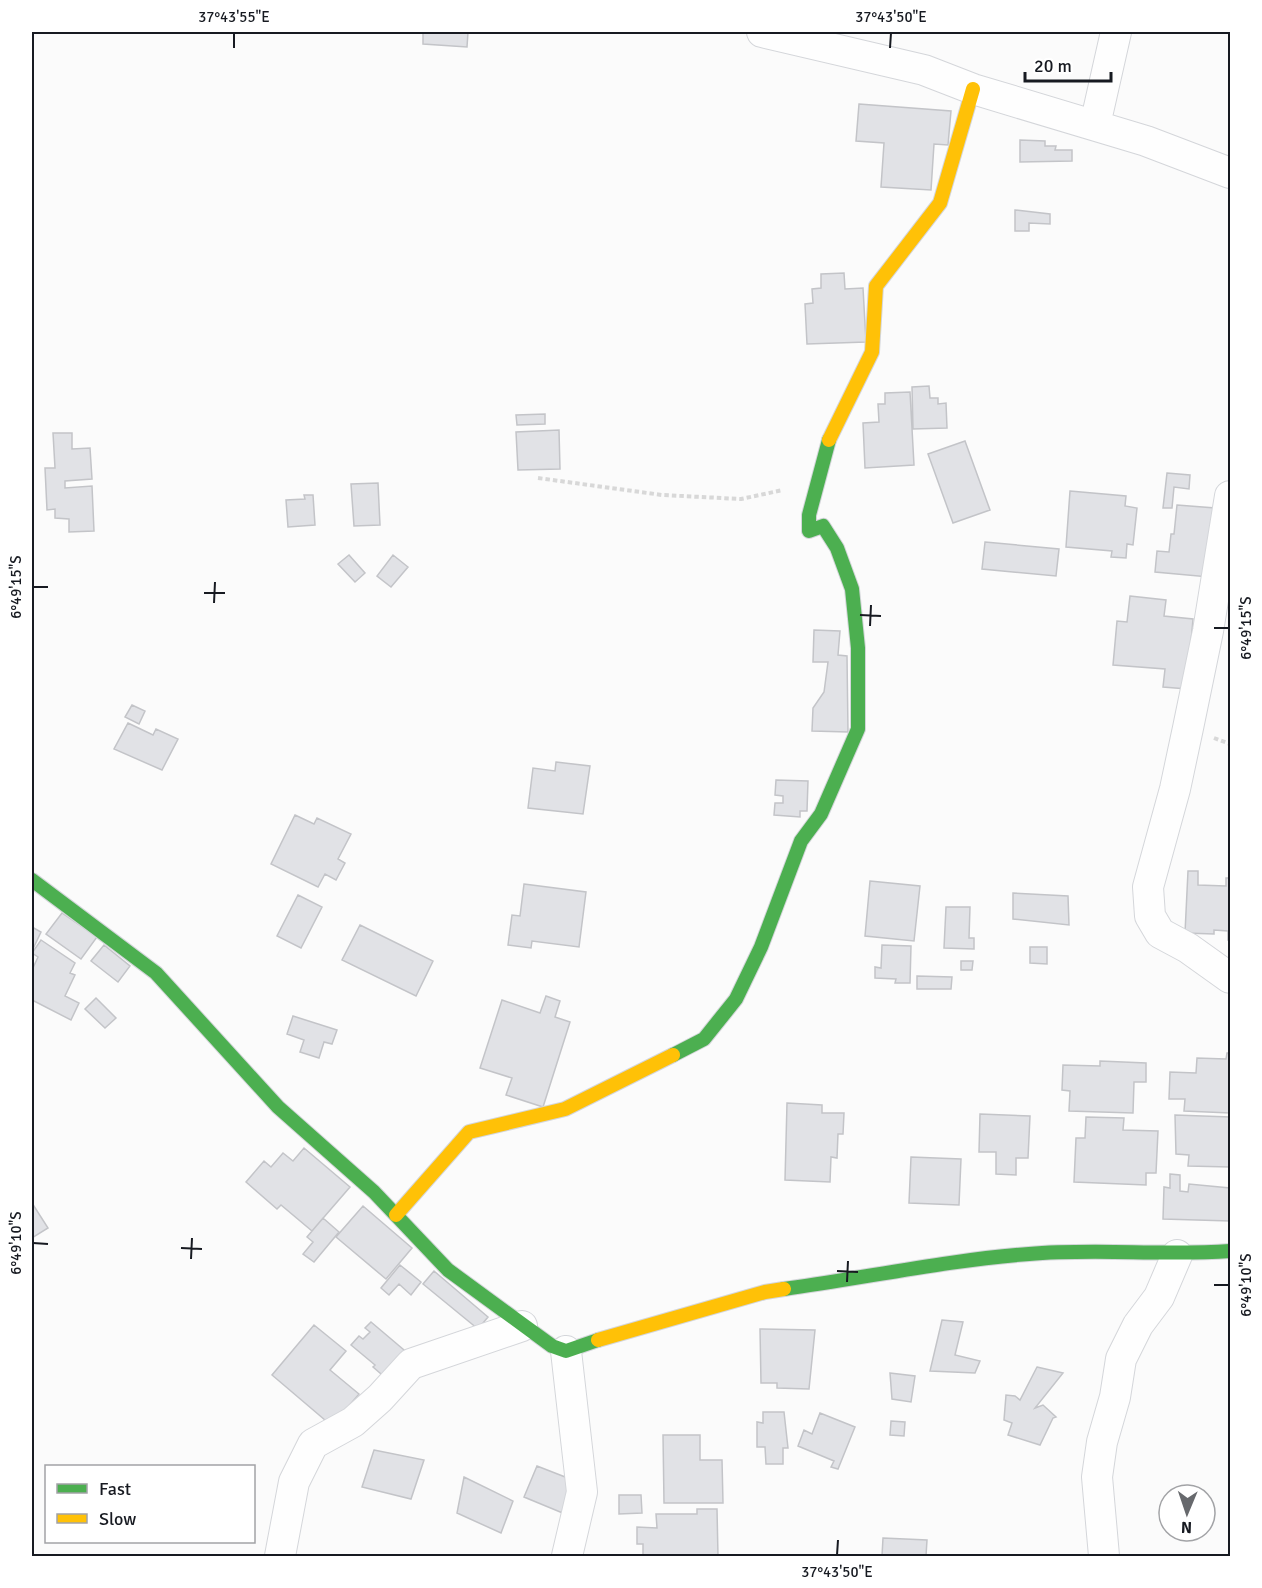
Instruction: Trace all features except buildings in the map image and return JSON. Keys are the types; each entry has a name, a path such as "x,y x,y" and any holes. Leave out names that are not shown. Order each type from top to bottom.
{"street":[{"path":"762,32 924,70 972,88 1185,154 1230,173"},
{"path":"1095,125 1116,32"},
{"path":"396,1215 469,1132 565,1109 704,1039 736,999 761,947 801,841 821,814 858,729 858,648 852,589 837,548 823,526 809,531 826,447 872,352 876,286 940,203 972,88"},
{"path":"1230,496 1195,696 1175,789 1148,887 1150,916 1160,933 1188,948 1230,978"},
{"path":"32,880 108,934 156,973 278,1107 374,1192 448,1270 522,1326 552,1346 566,1351 626,1330 765,1292 1027,1254 1100,1250 1177,1255 1230,1251"},
{"path":"1104,1557 1097,1477 1102,1442 1115,1397 1121,1359 1138,1325 1159,1297 1177,1255"},
{"path":"280,1557 294,1482 313,1444 353,1422 380,1398 411,1364 522,1326"},
{"path":"566,1351 582,1491 567,1557"}],"path":[{"path":"538,478 662,495 741,499 773,494 818,478"}],"traffic: fast":[{"path":"673,1055 704,1039 736,999 761,947 801,841 821,814 858,729 858,648 852,589 837,548 823,526 809,531 809,515 829,440"},
{"path":"32,880 156,973 278,1107 374,1192 448,1270 552,1346 566,1351 598,1340"},
{"path":"784,1289 937,1265 1029,1254 1230,1251"}],"traffic: slow":[{"path":"829,440 872,352 876,286 940,203 973,89"},
{"path":"396,1215 469,1132 565,1109 673,1055"},
{"path":"598,1340 765,1292 784,1289"}]}
